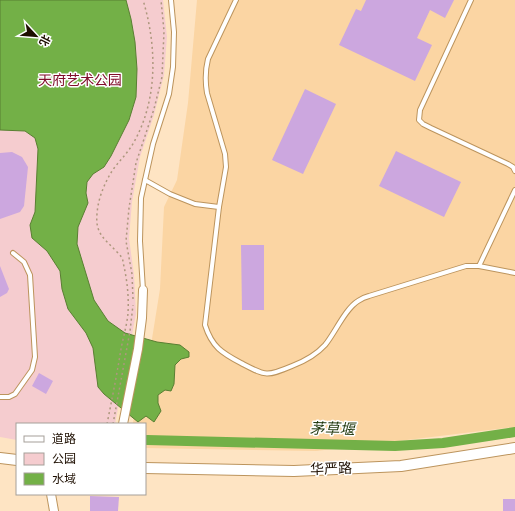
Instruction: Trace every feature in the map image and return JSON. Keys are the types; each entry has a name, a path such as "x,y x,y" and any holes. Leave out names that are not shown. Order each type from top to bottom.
{"street":[{"path":"123,423 138,350 142,318 143,290"},
{"name":"华严路","path":"146,468 294,470 402,466 515,448"},
{"path":"0,458 16,460"},
{"path":"51,495 54,511"}],"lane":[{"path":"143,290 140,241 141,198 153,144 169,94 172,73 174,32 171,0"},
{"path":"236,0 208,59 206,67 207,93 225,154 226,167 219,207 205,325 216,348 225,355 264,374 276,373 315,355 326,344 356,302 369,296 466,266 479,266 515,273"},
{"path":"471,0 420,110 419,120 431,128 508,164 513,167 515,171"},
{"path":"145,180 170,194 195,204 219,207"},
{"path":"479,266 515,190"},
{"path":"0,397 9,397 14,394 32,370 35,357 30,275 24,262 13,253"}],"path":[{"path":"107,423 128,315 128,290 123,260 102,237 97,228 97,214 99,201 105,185 134,142 147,106 151,87 153,60 152,39 143,0"},
{"path":"113,423 130,331 133,301"}],"shaded area":[{"path":"197,0 515,0 515,427 316,451 146,448 146,423 133,423 137,392 151,345 160,289 164,207 177,180 188,103"}],"green space":[{"name":"天府艺术公园","path":"0,0 163,0 167,37 164,75 154,115 140,157 132,202 129,238 134,275 136,314 115,423 16,423 16,440 0,437"}],"water":[{"path":"0,0 126,0 135,42 137,69 136,97 129,120 111,156 104,167 93,174 87,182 86,193 88,203 78,227 77,244 94,300 108,321 125,333 157,342 180,345 189,352 189,357 181,359 175,365 174,384 171,391 165,390 158,395 158,403 161,411 154,422 146,416 138,422 104,394 98,387 93,348 86,333 68,309 62,289 60,271 47,251 32,238 30,225 35,212 38,149 35,138 25,131 0,130"}],"building":[{"path":"366,0 454,0 445,18 430,10 417,38 432,45 415,81 339,45 356,9 361,11"},
{"path":"305,89 336,104 303,174 272,160"},
{"path":"396,151 461,182 444,217 379,186"},
{"path":"12,152 22,157 28,167 24,206 20,212 0,219 0,153"},
{"path":"241,245 264,245 264,310 242,310"},
{"path":"0,266 9,289 7,293 0,297"},
{"path":"39,373 53,381 46,394 32,386"},
{"path":"90,496 119,497 118,511 90,511"},
{"path":"503,499 515,499 515,511 503,511"}],"waterway":[{"name":"茅草堰","path":"147,440 395,446 443,443 515,432"}]}
